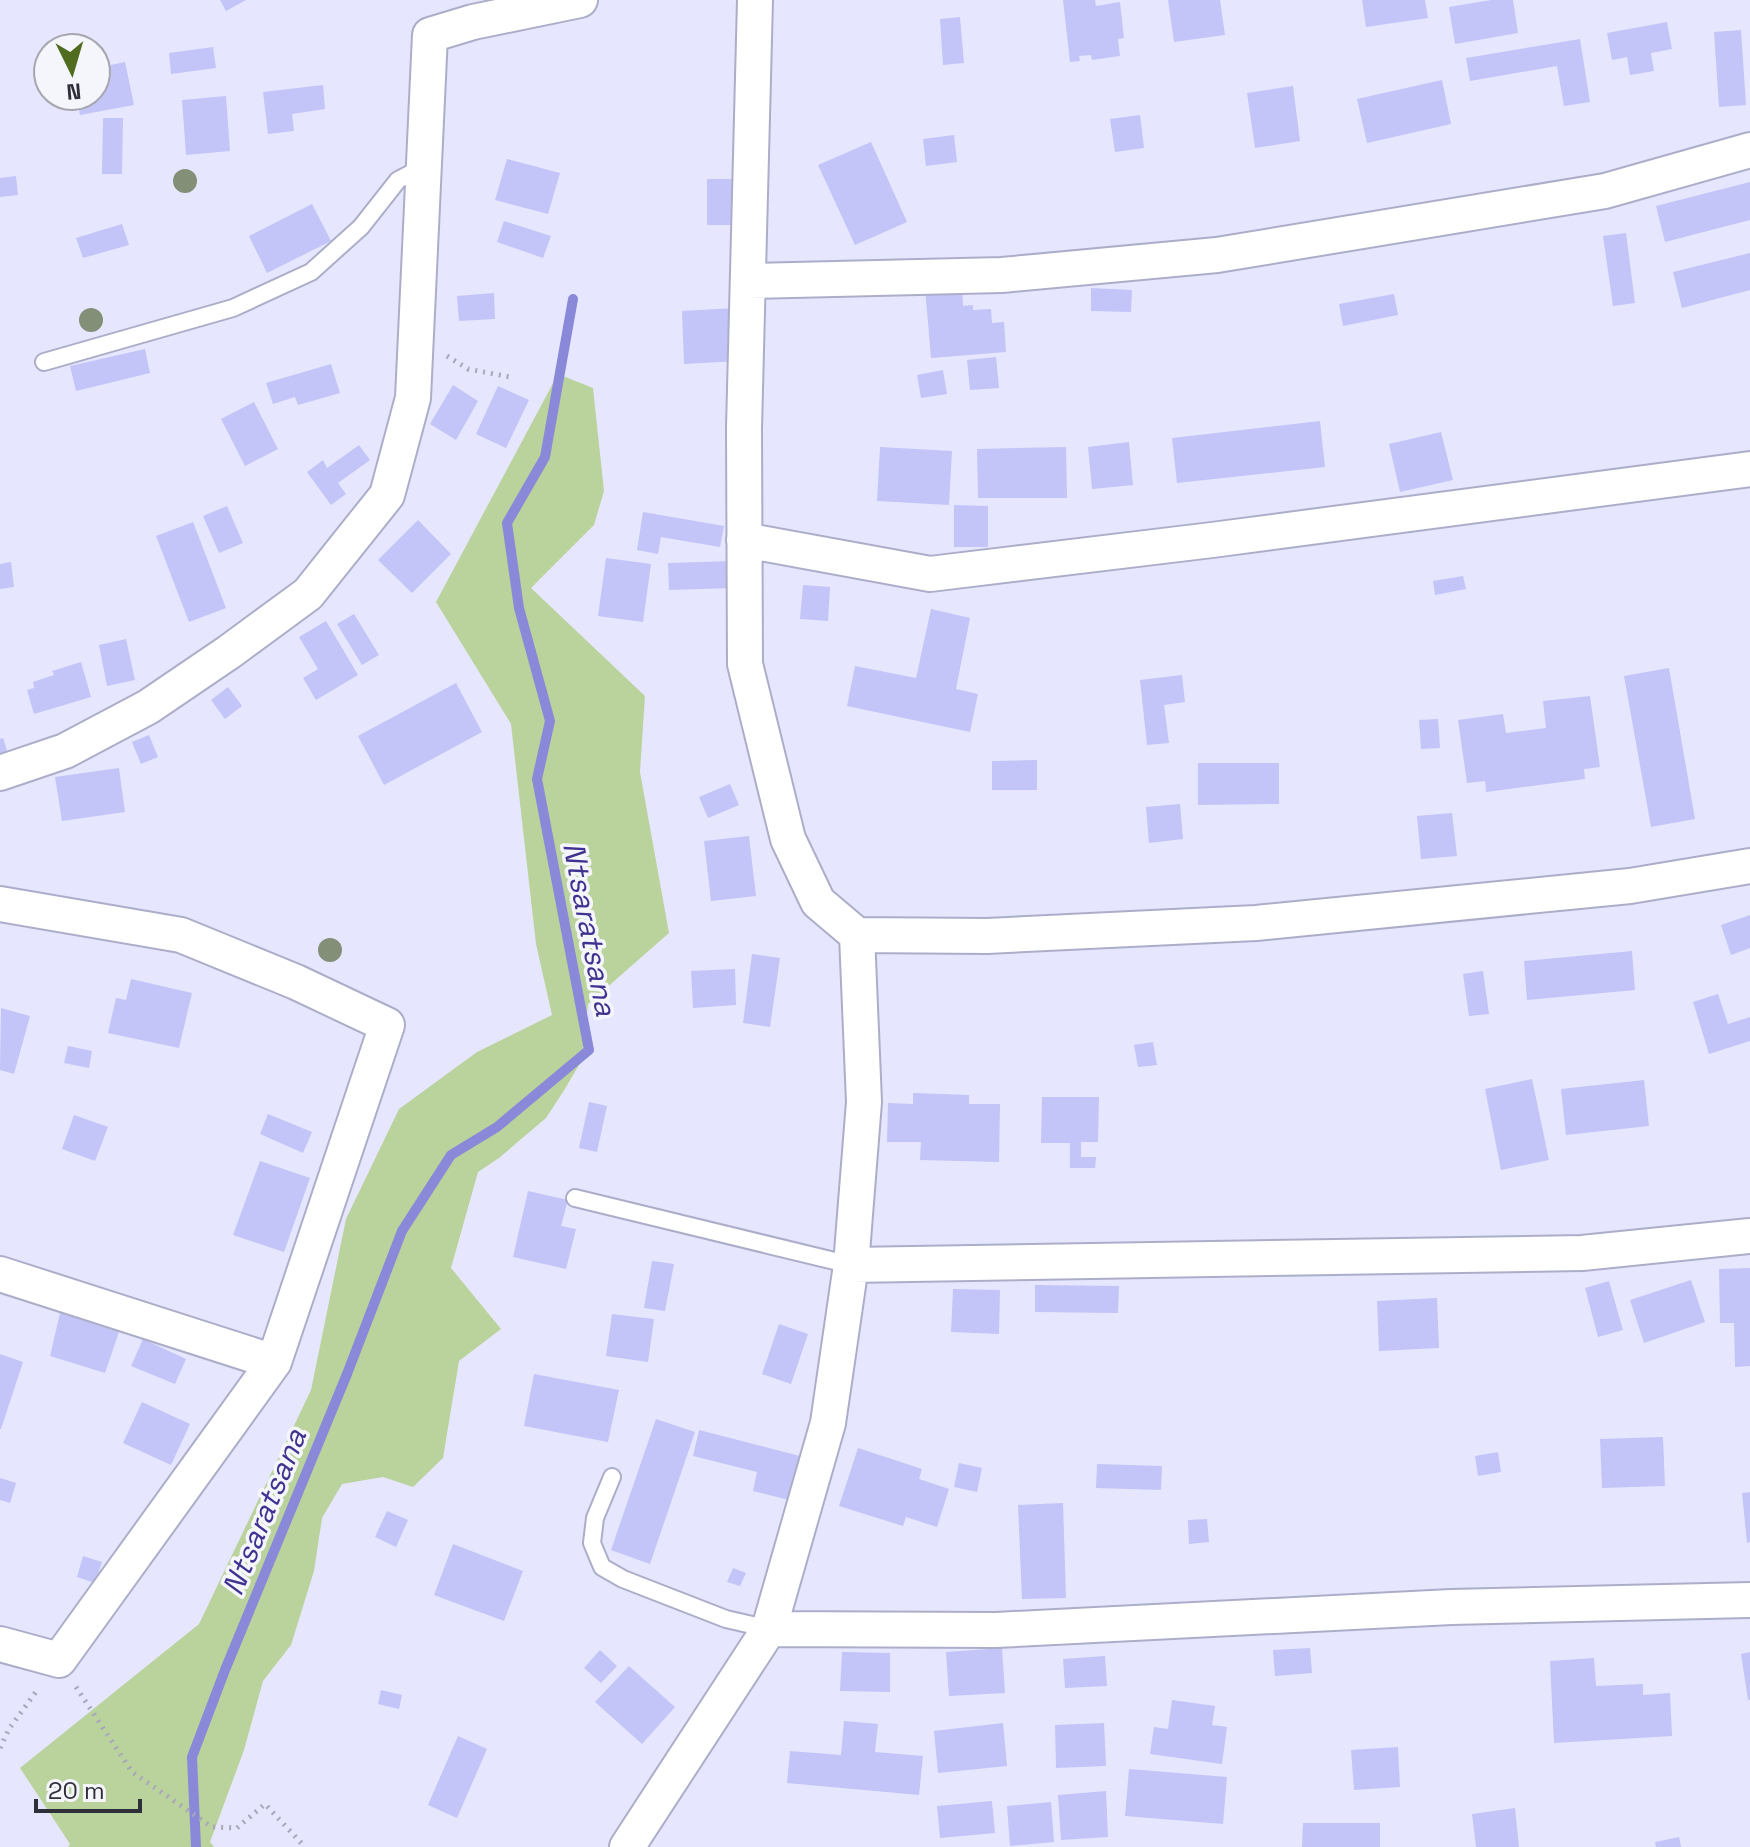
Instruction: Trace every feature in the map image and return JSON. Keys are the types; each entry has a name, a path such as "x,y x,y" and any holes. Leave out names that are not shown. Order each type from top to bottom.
{"street":[{"path":"0,773 65,751 148,707 308,594 387,495 413,398 430,35 473,22 580,0"},
{"path":"755,0 744,428 745,664 788,839 818,902 857,935 987,936 1256,923 1630,886 1750,866"},
{"path":"748,281 1002,275 1217,255 1605,191 1750,150"},
{"path":"744,540 930,574 1750,469"},
{"path":"0,904 181,935 296,982 387,1025 274,1362 59,1660 0,1644"},
{"path":"627,1847 769,1629 828,1423 851,1265 864,1102 857,935"},
{"path":"851,1265 1582,1253 1750,1236"},
{"path":"0,1274 274,1362"},
{"path":"769,1629 996,1630 1451,1607 1750,1600"}],"lane":[{"path":"44,362 233,308 311,272 361,227 398,180 423,167"},
{"path":"575,1198 851,1265"},
{"path":"612,1477 595,1518 592,1543 602,1567 623,1579 726,1619 769,1629"}],"path":[{"path":"416,344 440,352 468,369 510,377"},
{"path":"0,1748 9,1729 59,1660 132,1772 212,1827 237,1828 265,1804 305,1847"}],"green space":[{"path":"558,374 593,388 604,491 594,525 531,588 645,696 640,772 669,933 588,1004 582,1060 546,1118 478,1172 451,1268 501,1329 459,1361 443,1458 413,1487 383,1477 342,1484 322,1518 314,1571 291,1645 263,1681 244,1750 210,1842 214,1847 68,1847 70,1844 20,1768 199,1624 311,1390 346,1219 399,1109 477,1052 552,1015 536,944 511,724 436,602"}],"building":[{"path":"220,0 246,0 226,11"},
{"path":"1063,0 1095,0 1096,6 1120,2 1124,38 1118,39 1120,56 1092,60 1091,55 1079,56 1080,61 1070,62"},
{"path":"1168,0 1220,0 1225,35 1174,42"},
{"path":"1362,0 1425,0 1428,18 1366,27"},
{"path":"1513,0 1518,33 1455,44 1449,7"},
{"path":"960,17 964,63 943,65 940,19"},
{"path":"1667,22 1672,49 1651,53 1654,71 1630,75 1627,57 1612,60 1607,33"},
{"path":"1741,30 1746,105 1719,107 1714,32"},
{"path":"1580,39 1590,102 1564,106 1557,66 1470,81 1466,58"},
{"path":"213,47 216,68 171,74 169,53"},
{"path":"125,62 134,105 112,109 112,65"},
{"path":"1442,80 1451,124 1367,143 1357,99"},
{"path":"323,85 325,109 292,114 294,131 268,134 263,92"},
{"path":"1293,86 1300,141 1255,148 1247,93"},
{"path":"226,96 230,151 186,155 182,100"},
{"path":"1140,115 1144,148 1115,152 1110,119"},
{"path":"103,118 123,118 122,174 102,174"},
{"path":"954,135 957,162 926,166 923,139"},
{"path":"871,142 907,222 855,245 818,165"},
{"path":"507,159 560,173 548,214 495,200"},
{"path":"16,176 18,195 0,197 0,178"},
{"path":"707,179 745,179 745,225 707,225"},
{"path":"1750,182 1750,220 1665,242 1656,206"},
{"path":"312,204 331,241 267,273 249,236"},
{"path":"504,221 551,236 543,258 497,242"},
{"path":"122,224 129,245 83,258 76,238"},
{"path":"1626,233 1635,303 1613,306 1603,236"},
{"path":"1750,253 1750,290 1682,308 1673,272"},
{"path":"962,285 963,306 973,305 973,310 991,309 992,323 1004,322 1006,352 931,358 925,288"},
{"path":"1091,288 1132,290 1131,312 1091,311"},
{"path":"494,293 495,319 459,321 457,296"},
{"path":"1394,294 1398,315 1343,326 1339,304"},
{"path":"736,308 739,361 684,364 682,311"},
{"path":"145,349 150,373 76,391 70,366"},
{"path":"996,357 999,388 970,390 967,360"},
{"path":"331,364 340,393 298,405 295,397 273,404 266,383"},
{"path":"943,370 947,394 921,398 917,375"},
{"path":"453,385 478,401 456,440 430,424"},
{"path":"498,386 529,400 506,448 476,434"},
{"path":"254,402 278,449 245,466 221,419"},
{"path":"1320,421 1325,467 1177,483 1172,438"},
{"path":"1441,432 1453,480 1400,492 1389,444"},
{"path":"1129,442 1133,485 1092,489 1088,447"},
{"path":"359,445 370,460 338,483 346,494 331,505 307,472 323,460 327,468"},
{"path":"880,447 952,451 949,505 877,501"},
{"path":"1066,447 1067,498 978,498 977,449"},
{"path":"954,505 988,506 988,547 954,547"},
{"path":"227,506 243,543 219,553 203,516"},
{"path":"643,512 724,526 720,547 661,537 658,554 637,550"},
{"path":"418,520 451,554 412,593 378,560"},
{"path":"193,522 226,608 189,622 156,536"},
{"path":"606,558 651,564 643,622 598,616"},
{"path":"734,561 734,588 669,590 668,563"},
{"path":"11,562 14,587 0,589 0,564"},
{"path":"1463,576 1466,589 1435,595 1433,581"},
{"path":"803,585 830,587 828,621 800,619"},
{"path":"931,609 970,618 956,689 978,694 970,732 847,706 855,666 916,678"},
{"path":"354,614 379,655 362,665 337,624"},
{"path":"326,621 358,675 316,700 303,678 318,669 299,637"},
{"path":"126,639 135,680 107,686 99,645"},
{"path":"81,662 91,697 34,714 27,690 34,688 33,682 54,675 52,671"},
{"path":"1669,668 1695,819 1651,827 1624,676"},
{"path":"1182,675 1185,702 1164,705 1169,743 1147,745 1140,680"},
{"path":"456,683 482,732 384,785 358,736"},
{"path":"228,687 242,706 225,719 211,700"},
{"path":"1590,696 1600,767 1584,769 1585,779 1486,792 1485,781 1467,783 1458,720 1503,714 1506,733 1546,728 1543,701"},
{"path":"1438,719 1440,748 1421,749 1419,720"},
{"path":"149,735 158,757 141,764 132,742"},
{"path":"3,738 9,757 0,759 0,739"},
{"path":"1037,760 1037,790 992,790 992,761"},
{"path":"1198,763 1279,763 1279,804 1198,805"},
{"path":"119,768 125,812 62,821 55,777"},
{"path":"730,784 739,805 708,818 699,797"},
{"path":"1180,804 1183,839 1149,843 1146,807"},
{"path":"1452,813 1457,856 1421,859 1417,816"},
{"path":"749,836 756,896 711,901 704,841"},
{"path":"1750,915 1750,948 1731,955 1721,925"},
{"path":"1632,951 1635,990 1527,1000 1524,961"},
{"path":"752,954 780,958 770,1027 743,1023"},
{"path":"735,969 736,1005 693,1008 691,971"},
{"path":"1483,971 1489,1014 1469,1016 1463,974"},
{"path":"131,979 192,993 179,1048 108,1033 116,998 126,1000"},
{"path":"1718,994 1728,1024 1750,1017 1750,1041 1709,1054 1693,1002"},
{"path":"1,1008 30,1016 14,1074 0,1070"},
{"path":"1153,1042 1157,1065 1138,1067 1134,1045"},
{"path":"68,1046 92,1051 89,1068 64,1063"},
{"path":"1532,1079 1549,1160 1501,1170 1485,1089"},
{"path":"1644,1080 1649,1126 1566,1135 1561,1089"},
{"path":"913,1093 969,1095 969,1104 1000,1104 999,1162 920,1160 921,1142 887,1142 888,1103 913,1104"},
{"path":"1042,1097 1099,1097 1098,1142 1081,1142 1081,1157 1096,1157 1095,1168 1070,1168 1070,1143 1041,1143"},
{"path":"589,1102 607,1106 597,1152 579,1148"},
{"path":"268,1114 312,1132 303,1153 260,1134"},
{"path":"74,1115 108,1127 95,1161 62,1149"},
{"path":"260,1161 310,1178 284,1252 233,1235"},
{"path":"528,1191 568,1200 561,1226 576,1229 566,1269 513,1257"},
{"path":"652,1261 674,1264 665,1311 644,1308"},
{"path":"1750,1268 1750,1366 1735,1367 1734,1323 1720,1323 1719,1269"},
{"path":"1691,1280 1705,1322 1644,1343 1630,1300"},
{"path":"1609,1281 1623,1330 1598,1337 1585,1288"},
{"path":"1035,1285 1119,1286 1118,1313 1035,1312"},
{"path":"953,1289 1000,1290 999,1334 951,1332"},
{"path":"1437,1298 1439,1348 1379,1351 1377,1301"},
{"path":"60,1313 119,1332 105,1373 50,1356"},
{"path":"612,1314 654,1319 648,1362 606,1356"},
{"path":"779,1324 808,1334 791,1384 762,1374"},
{"path":"143,1339 186,1359 175,1384 131,1366"},
{"path":"0,1354 23,1362 1,1429 0,1429"},
{"path":"534,1374 619,1390 608,1442 524,1426"},
{"path":"142,1402 190,1424 171,1465 123,1443"},
{"path":"656,1419 695,1432 650,1564 611,1550"},
{"path":"699,1430 804,1457 793,1501 753,1491 757,1472 693,1456"},
{"path":"1663,1437 1665,1486 1602,1488 1600,1439"},
{"path":"858,1448 922,1469 919,1479 949,1489 937,1527 906,1517 903,1526 839,1506"},
{"path":"1498,1452 1501,1472 1478,1476 1475,1456"},
{"path":"959,1463 982,1468 977,1492 954,1487"},
{"path":"1097,1464 1162,1466 1161,1490 1096,1488"},
{"path":"0,1478 16,1483 10,1503 0,1500"},
{"path":"1750,1492 1750,1542 1747,1543 1742,1493"},
{"path":"1063,1503 1066,1598 1022,1599 1018,1505"},
{"path":"387,1511 408,1520 396,1547 375,1537"},
{"path":"1207,1519 1209,1542 1189,1544 1188,1520"},
{"path":"453,1544 523,1571 504,1621 434,1595"},
{"path":"83,1556 102,1562 95,1583 77,1577"},
{"path":"733,1568 746,1573 740,1586 727,1582"},
{"path":"1002,1648 1005,1693 949,1696 946,1652"},
{"path":"1310,1648 1312,1673 1275,1676 1273,1650"},
{"path":"600,1650 617,1666 601,1683 584,1668"},
{"path":"842,1652 890,1653 890,1692 840,1691"},
{"path":"1750,1652 1750,1700 1748,1700 1741,1654"},
{"path":"1105,1656 1107,1686 1065,1688 1063,1659"},
{"path":"1594,1658 1596,1686 1643,1684 1643,1695 1670,1693 1672,1736 1554,1743 1550,1661"},
{"path":"629,1666 675,1707 642,1744 595,1702"},
{"path":"381,1690 402,1695 399,1709 378,1704"},
{"path":"1172,1700 1215,1706 1212,1725 1227,1727 1222,1764 1150,1754 1154,1727 1168,1729"},
{"path":"844,1721 878,1724 875,1752 923,1756 919,1795 787,1783 790,1751 841,1755"},
{"path":"1003,1723 1007,1766 938,1773 934,1731"},
{"path":"1104,1723 1106,1766 1056,1768 1055,1725"},
{"path":"458,1736 487,1749 457,1818 428,1805"},
{"path":"1398,1747 1400,1787 1354,1790 1351,1750"},
{"path":"1129,1769 1227,1777 1223,1824 1125,1816"},
{"path":"1106,1791 1108,1837 1061,1840 1058,1795"},
{"path":"992,1801 995,1833 940,1838 937,1806"},
{"path":"1051,1802 1054,1842 1010,1846 1007,1806"},
{"path":"1515,1808 1519,1847 1476,1847 1472,1814"},
{"path":"1303,1823 1380,1823 1380,1847 1302,1847"},
{"path":"1679,1837 1681,1847 1656,1847 1655,1842"}],"waterway":[{"name":"Ntsaratsana","path":"196,1847 192,1757 402,1231 451,1155 497,1127 589,1050 537,779 550,721 519,608 507,523 545,457 573,299"}]}
